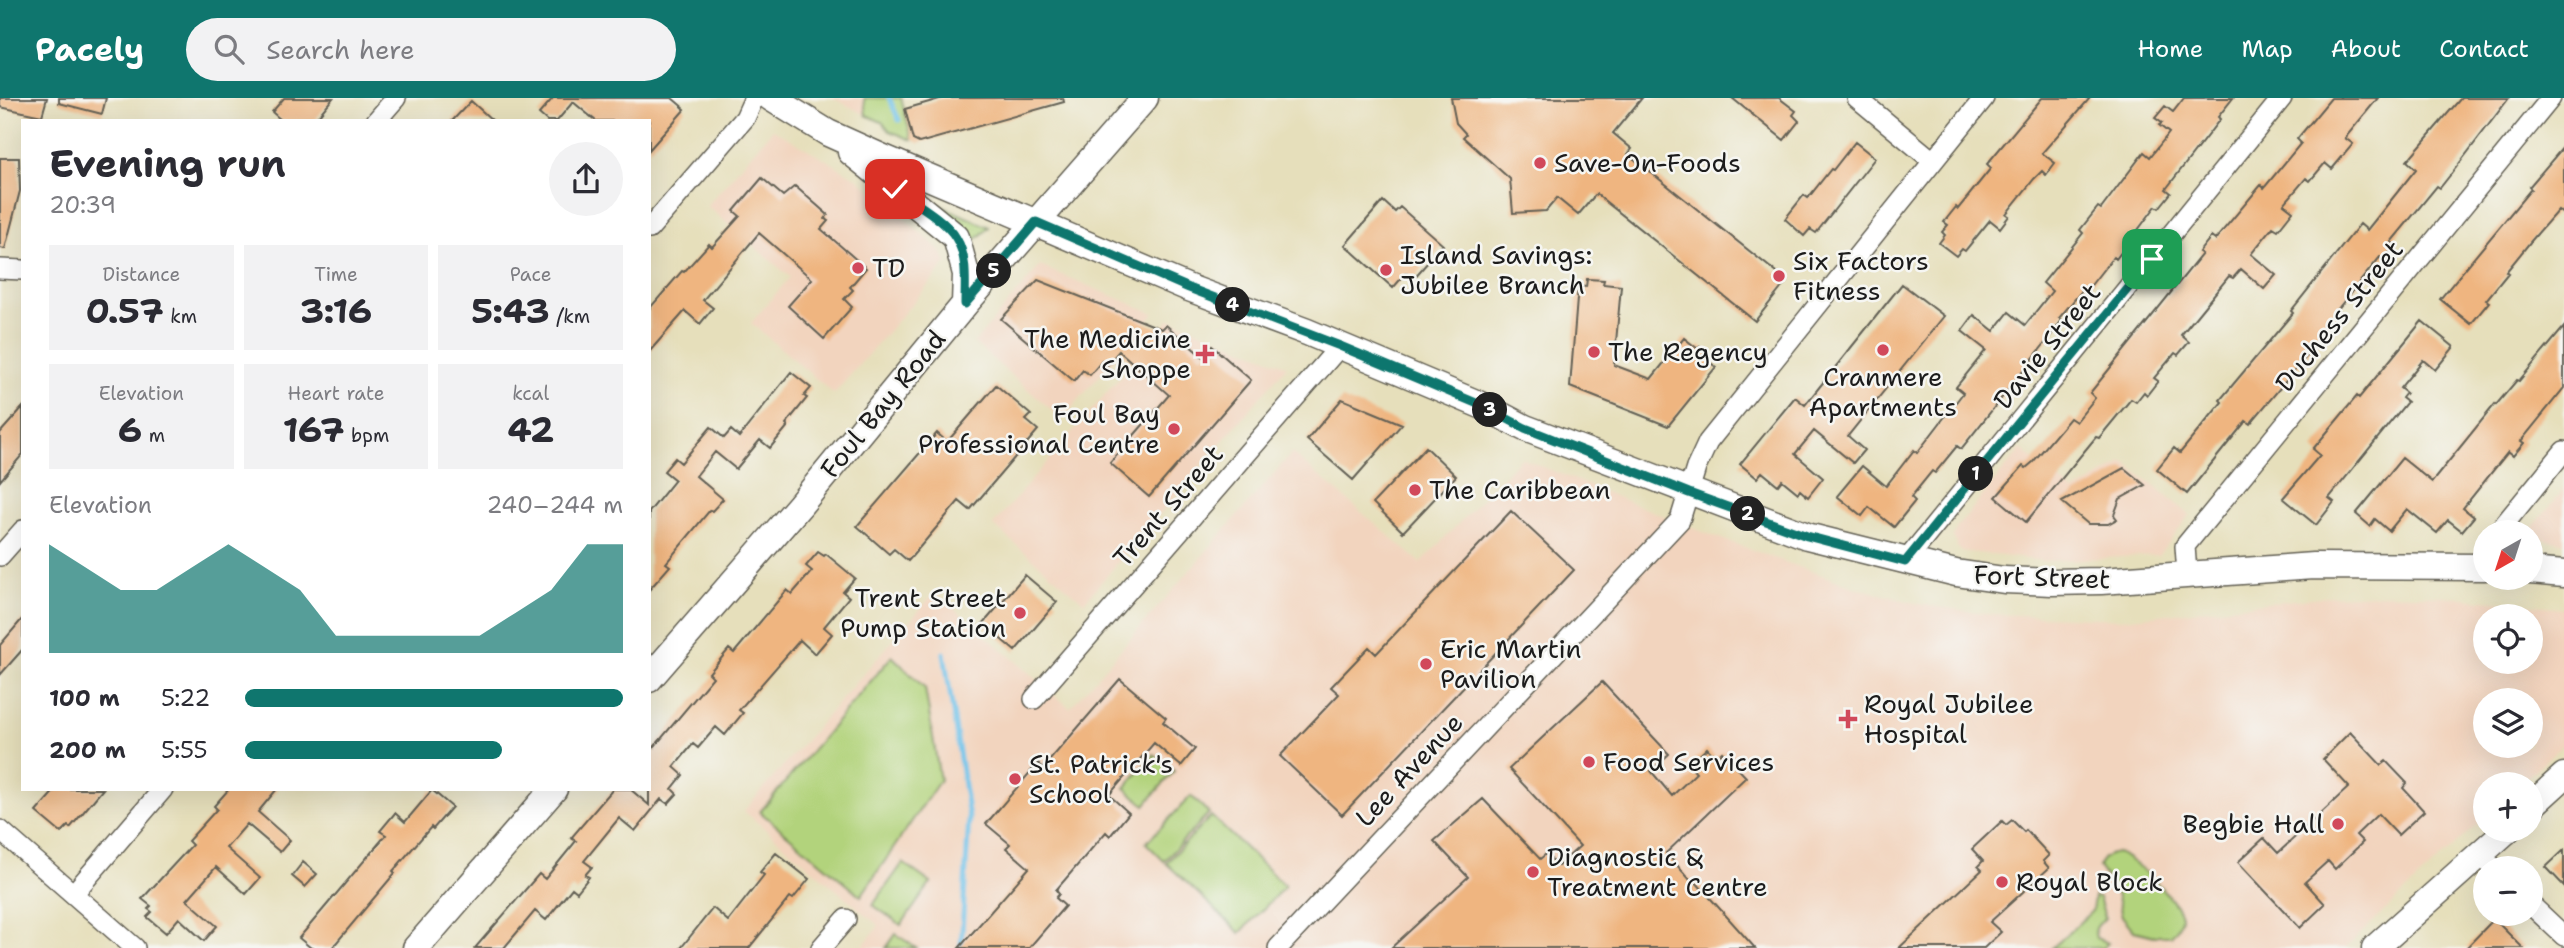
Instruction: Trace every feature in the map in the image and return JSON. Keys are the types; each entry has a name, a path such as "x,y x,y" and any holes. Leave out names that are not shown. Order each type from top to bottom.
{"main road":[{"path":"771,98 828,133 956,237 965,274 965,304"},
{"name":"Foul Bay Road","path":"651,678 800,505 965,304 1145,98"},
{"name":"Fort Street","path":"828,133 1201,292 1483,406 1525,428 1807,536 1905,562 2004,580 2052,582 2313,566 2473,561"},
{"path":"2543,572 2564,574"},
{"path":"2543,795 2564,776"},
{"path":"416,948 552,791"},
{"path":"2375,948 2473,872"}],"street":[{"path":"378,119 396,98"},
{"path":"651,227 745,118 754,98"},
{"path":"1857,98 1933,161"},
{"name":"Lee Avenue","path":"1278,948 1680,520 1696,468 1708,442 1984,98"},
{"name":"Davie Street","path":"1905,562 2282,98"},
{"name":"Duchess Street","path":"2187,574 2185,546 2551,98"},
{"path":"0,269 21,270"},
{"name":"Trent Street","path":"1034,699 1340,346"},
{"path":"2508,520 2564,451"},
{"path":"0,556 21,532"},
{"path":"74,893 161,791"},
{"path":"0,830 135,948"},
{"path":"2543,916 2564,936"},
{"path":"821,948 846,919"}],"shaded area":[{"path":"833,98 864,98 866,115"},
{"path":"773,129 857,178 940,250 947,263 834,394 751,323 790,277 707,206"},
{"path":"1040,266 1154,313 1062,419 974,343"},
{"path":"1170,319 1287,366 1084,602 993,525"},
{"path":"2021,449 2074,492 2124,462 2190,515 2159,555 2045,561 1961,551 1953,537 1957,527"},
{"name":"Royal Jubilee Hospital","path":"1292,453 1421,563 1521,458 1708,534 1860,589 1923,605 1989,614 2123,619 2330,596 2443,596 2524,604 2473,604 2473,674 2543,674 2543,606 2564,608 2564,743 2533,772 2473,772 2473,828 2345,948 861,948 879,926 744,811 935,592 1070,708"},
{"path":"2564,489 2564,543 2543,539 2543,520 2539,520"}],"green space":[{"path":"864,98 901,98 912,140 890,131 882,122 866,115"},
{"path":"937,205 989,227 978,238 964,243"},
{"path":"892,656 925,688 940,780 861,896 760,812"},
{"path":"1154,754 1174,771 1145,805 1125,788"},
{"path":"1191,796 1209,813 1164,861 1146,843"},
{"path":"1211,816 1285,886 1240,933 1166,863"},
{"path":"2116,853 2143,870 2179,910 2179,925 2171,936 2154,936 2134,931 2122,916 2115,890 2099,867 2105,857"},
{"path":"903,863 931,883 901,925 873,905"},
{"path":"2094,897 2099,898 2105,918 2098,925 2095,935 2108,943 2103,948 2052,948 2092,911"},
{"path":"896,934 916,948 886,948"}],"building":[{"path":"0,98 47,98 42,116 0,107"},
{"path":"59,98 106,98 102,114 59,103"},
{"path":"284,98 333,98 316,119 280,119 272,112"},
{"path":"553,98 672,98 685,109 651,148 651,119 594,119 573,102 559,119 545,119 539,114"},
{"path":"943,98 1063,98 1064,102 919,143 913,140 905,109"},
{"path":"1451,98 1642,98 1613,133 1632,149 1628,154 1787,281 1755,321 1596,194 1578,215 1557,198 1546,211 1513,213 1510,179 1463,137 1466,134 1456,123"},
{"path":"1732,98 1779,98 1796,111 1793,115 1799,121 1784,140"},
{"path":"2042,98 2090,98 2042,153 2055,163 2046,175 2042,171 2034,179 2006,214 2009,216 2000,228 1990,220 1965,251 1962,249 1956,256 1939,243 1945,235 1942,232 1948,225 1944,222 1991,168 1987,164"},
{"path":"2184,98 2233,98 2166,189 2171,193 2159,208 2156,206 2116,259 2113,257 2088,289 2085,287 2059,318 2062,320 2046,342 1961,449 1957,446 1935,473 1932,471 1911,497 1915,501 1894,527 1869,507 1862,516 1837,496 1862,466 1886,486 1914,450 1917,453 1963,393 1956,387 1986,350 1962,331 1974,315 1994,331 2009,312 2025,325 2052,291 2043,283 2083,233 2080,230 2098,207 2101,209 2144,152 2150,157 2169,133 2155,118 2165,106 2173,112"},
{"path":"2331,98 2378,98 2345,138 2353,144 2332,169 2325,163 2310,181 2306,178 2284,204 2293,211 2278,230 2273,227 2251,254 2276,275 2264,289 2241,269 2233,278 2229,276 2181,335 2189,342 2178,355 2175,353 2154,378 2158,381 2147,395 2144,392 2136,402 2131,399 2026,522 1996,497 2023,466 2026,468 2033,462 2070,418 2076,422 2095,398 2090,393 2202,254 2199,252 2211,237 2215,240 2261,185 2264,188 2301,143 2297,139"},
{"path":"2461,98 2509,98 2440,188 2437,186 2391,242 2396,245 2383,260 2380,257 2336,311 2341,315 2250,424 2246,421 2187,494 2157,469 2174,448 2180,453 2222,402 2220,400 2293,313 2291,311 2360,224 2367,230 2416,169 2407,161"},
{"path":"471,101 491,119 454,119"},
{"path":"1855,142 1875,158 1816,233 1810,229 1804,236 1785,219 1804,195 1808,198"},
{"path":"2564,146 2564,215 2558,210 2531,241 2471,324 2440,299"},
{"path":"0,158 19,158 20,191 5,249 0,248"},
{"path":"762,178 783,196 795,186 828,215 825,219 828,221 821,229 866,268 850,287 853,290 844,299 852,307 824,339 788,306 812,279 759,233 703,300 713,308 700,324 685,311 651,350 651,307 682,271 684,272 709,244 712,247 740,216 734,211"},
{"path":"1383,201 1395,212 1400,207 1443,245 1413,279 1406,273 1393,288 1345,245"},
{"name":"The Regency","path":"1587,279 1604,280 1603,284 1621,286 1614,365 1651,379 1684,338 1712,356 1708,361 1716,367 1668,426 1570,387 1578,286 1586,287"},
{"path":"1038,280 1162,329 1166,325 1203,357 1212,346 1251,380 1149,497 1110,463 1169,395 1119,351 1107,365 1102,361 1090,375 1083,370 1074,381 1001,319"},
{"path":"1902,284 1944,316 1848,436 1864,450 1853,463 1814,431 1795,454 1823,478 1808,497 1800,490 1798,493 1782,480 1778,485 1762,472 1757,478 1740,464 1795,397 1805,405"},
{"path":"2422,321 2454,347 2435,370 2423,360 2400,388 2406,393 2402,398 2407,402 2329,498 2334,502 2316,525 2283,498 2320,455 2313,449"},
{"path":"2564,327 2564,388 2521,441 2524,443 2513,456 2508,452 2463,508 2474,517 2462,531 2448,520 2437,533 2407,509 2389,531 2375,519 2370,526 2356,514 2402,458 2432,482 2495,404 2517,380 2519,381"},
{"path":"791,372 811,388 804,396 807,398 786,424 788,426 770,448 760,440 736,469 715,452 696,476 723,499 710,510 666,563 670,566 651,588 651,510 675,480 664,471 675,458 681,463 711,427 724,438 731,430 739,437"},
{"path":"996,385 1031,415 1026,420 1038,430 970,510 959,501 908,561 894,549 889,554 857,526 937,433 947,442"},
{"path":"1342,399 1402,424 1353,480 1307,440"},
{"path":"21,409 21,456 0,481 0,433"},
{"name":"The Caribbean","path":"1426,447 1456,476 1403,532 1373,503"},
{"path":"2124,468 2145,485 2120,499 2114,515 2117,519 2108,524 2088,524 2062,502"},
{"name":"Eric Martin Pavilion","path":"1511,511 1574,570 1342,815 1280,756 1339,694 1331,687 1369,647 1376,654"},
{"path":"818,552 824,556 826,554 855,578 843,592 849,597 824,627 832,634 815,654 800,640 739,710 743,713 725,735 716,727 698,748 693,744 674,767 683,775 672,789 677,794 668,804 661,799 635,831 619,818 584,861 592,867 585,875 589,877 577,892 572,888 546,920 535,911 504,948 475,948 539,874 545,879 576,841 571,838 611,791 632,791 649,805 651,751 713,677 709,673 729,649 734,653 787,590 792,594 812,571 806,566"},
{"name":"Trent Street Pump Station","path":"1025,575 1057,602 1015,651 983,624"},
{"path":"21,620 21,651 0,675 0,645"},
{"path":"1120,679 1166,718 1163,722 1195,749 1181,766 1154,743 1109,795 1129,813 1110,836 1106,832 1056,890 1059,894 1056,898 1065,906 1029,948 959,948 1029,868 1006,848 1010,844 986,824 1038,763 1043,768"},
{"path":"1602,682 1669,754 1651,771 1672,796 1696,773 1689,765 1707,748 1716,758 1722,752 1746,777 1666,853 1755,948 1391,948 1468,877 1434,841 1483,799 1540,859 1546,854 1558,866 1580,846 1509,769"},
{"name":"Begbie Hall","path":"2350,732 2381,765 2386,761 2407,783 2403,788 2424,811 2398,835 2378,814 2356,835 2363,842 2335,869 2328,861 2305,882 2325,904 2300,928 2238,862 2264,838 2278,853 2349,787 2323,759"},
{"path":"54,791 101,791 70,828 68,826 61,833 36,812"},
{"path":"227,791 275,791 258,812 290,840 280,852 247,824 226,848 260,878 246,894 216,867 187,900 217,926 204,941 179,918 166,933 147,917 152,912 148,909 151,906 142,899 192,845 188,841 217,809 214,806"},
{"path":"431,791 452,807 393,871 395,873 332,948 311,948 299,938 386,835 380,831 395,813 405,822"},
{"name":"Royal Block","path":"2012,820 2024,832 2026,830 2049,855 2043,861 2049,868 1990,922 2001,932 1984,948 1899,948 1982,870 1978,866 1983,861 1972,849 2002,821 2006,825"},
{"path":"2564,850 2564,886 2546,867"},
{"path":"776,853 809,879 793,899 790,897 749,948 681,948 713,908 728,921 764,875 760,872"},
{"path":"303,862 317,874 305,887 292,876"},
{"path":"2487,926 2501,926 2523,948 2466,948"}],"waterway":[{"path":"889,98 899,120"},
{"path":"944,653 969,818 961,948"}],"place":[{"name":"Save-On-Foods","path":"1540,163"},
{"name":"TD","path":"858,268"},
{"name":"Island Savings: Jubilee Branch","path":"1386,270"},
{"name":"Six Factors Fitness","path":"1779,276"},
{"name":"Cranmere Apartments","path":"1883,350"},
{"name":"The Regency","path":"1594,352"},
{"name":"The Medicine Shoppe","path":"1205,354"},
{"name":"Foul Bay Professional Centre","path":"1174,429"},
{"name":"The Caribbean","path":"1415,490"},
{"name":"Trent Street Pump Station","path":"1020,613"},
{"name":"Eric Martin Pavilion","path":"1426,664"},
{"name":"Royal Jubilee Hospital","path":"1848,719"},
{"name":"Food Services","path":"1589,762"},
{"name":"St. Patrick's School","path":"1015,779"},
{"name":"Begbie Hall","path":"2338,824"},
{"name":"Diagnostic & Treatment Centre","path":"1533,872"},
{"name":"Royal Block","path":"2002,882"}],"route":[{"path":"895,189 956,237 965,274 965,304 1036,222 1189,288 1307,332 1483,406 1525,428 1689,493 1807,536 1905,562 2152,259"}]}
